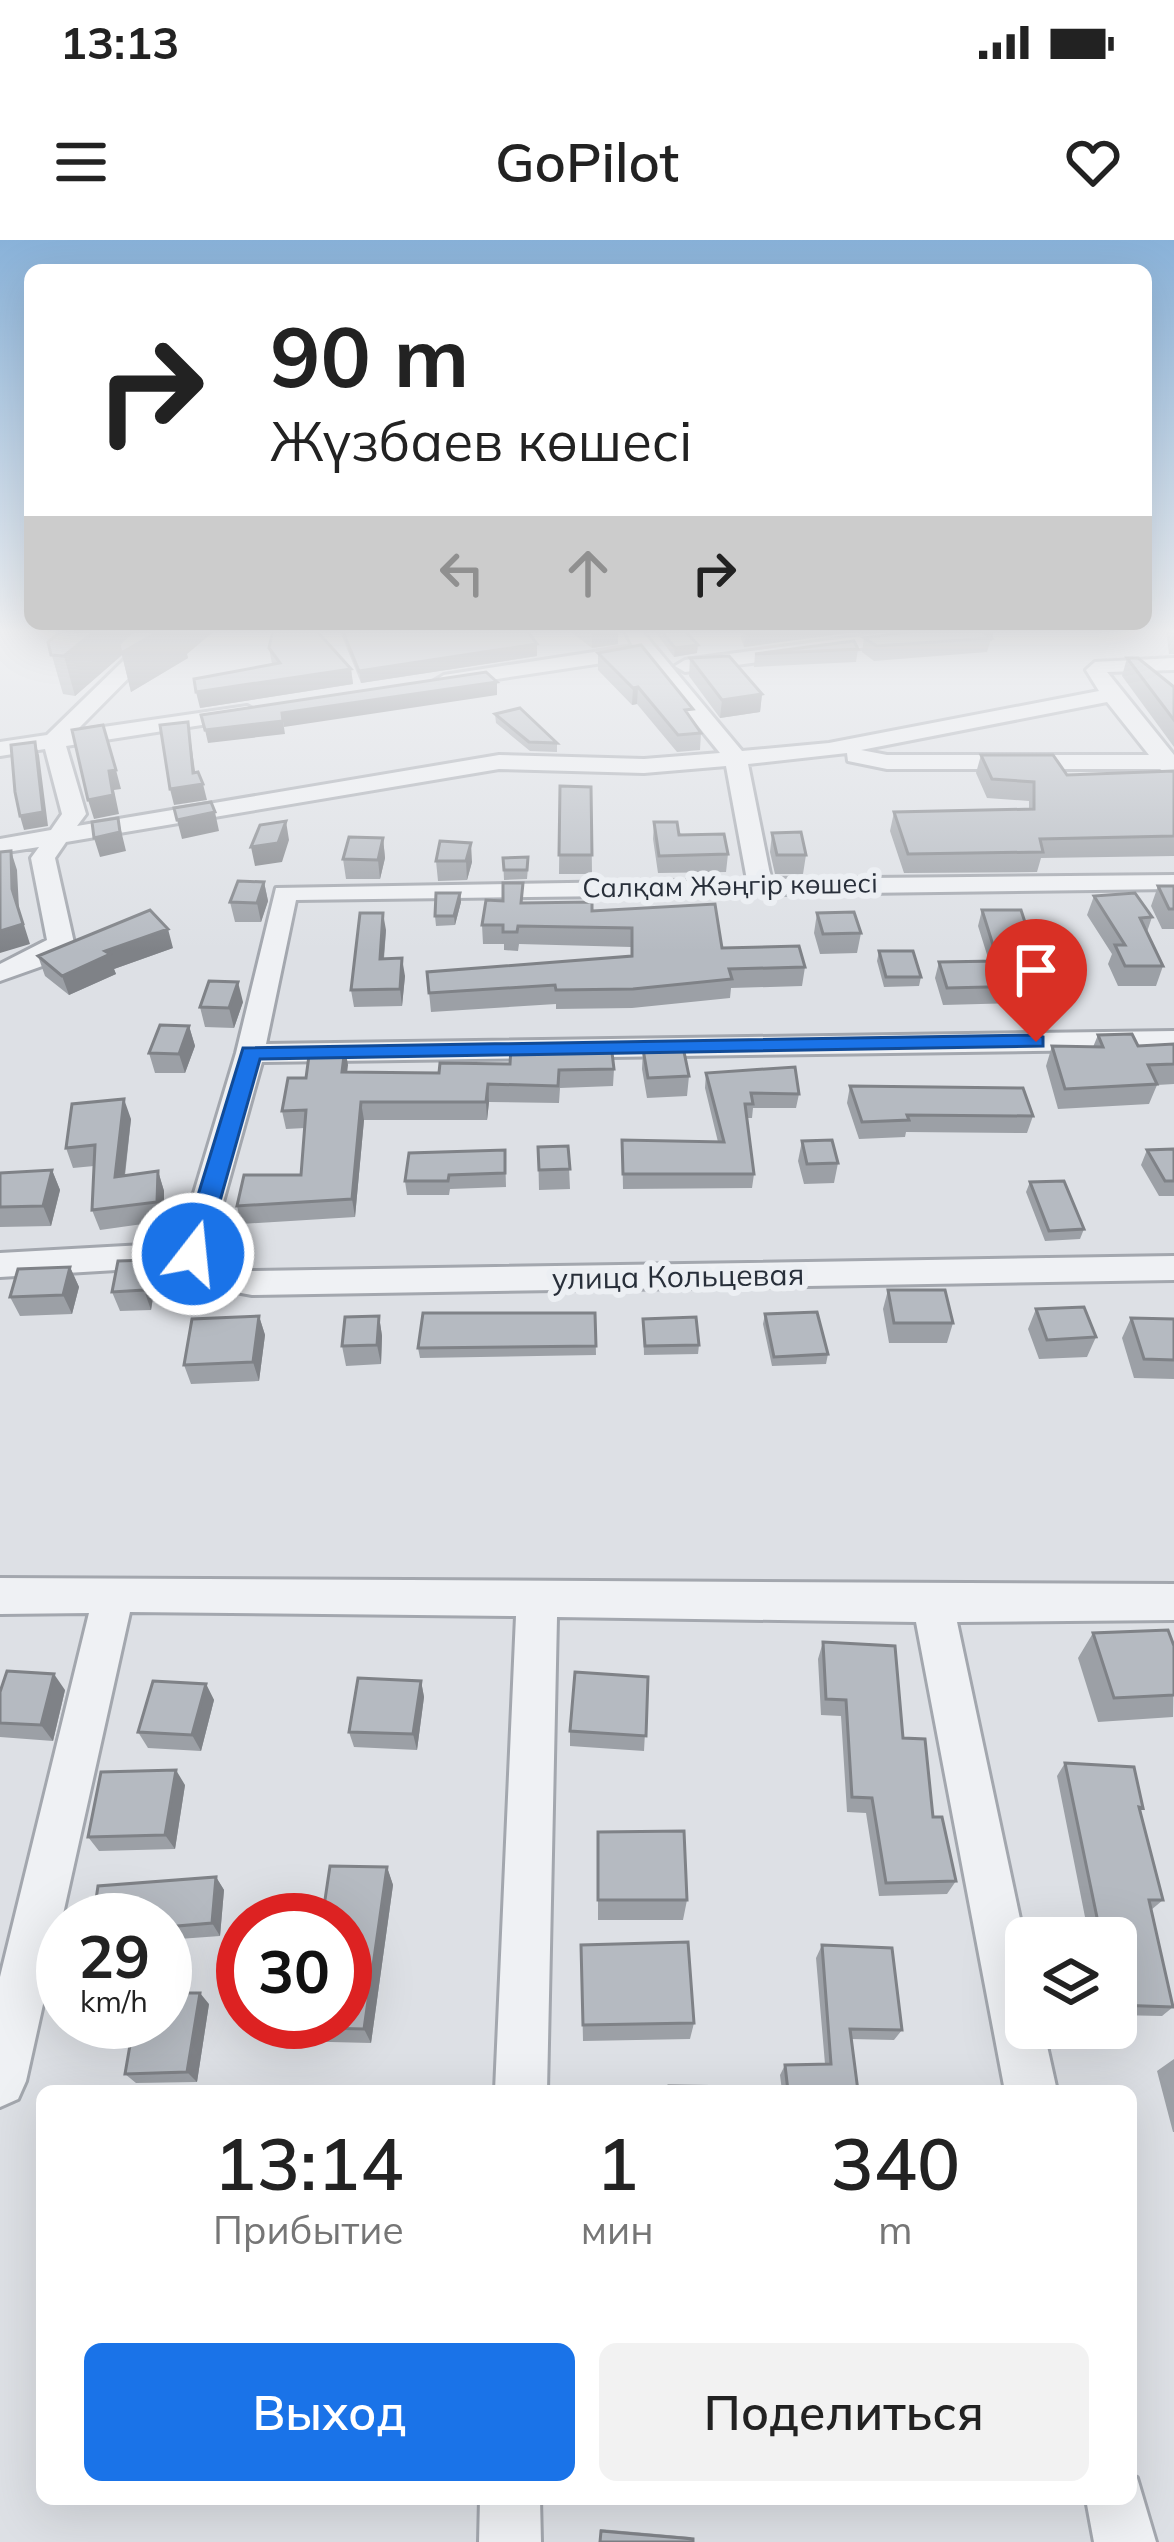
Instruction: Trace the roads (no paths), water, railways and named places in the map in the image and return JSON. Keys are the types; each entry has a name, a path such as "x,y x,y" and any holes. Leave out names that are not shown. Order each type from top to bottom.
{"street":[{"path":"54,741 59,736"},
{"path":"0,749 84,736"},
{"path":"718,736 736,758 760,885"},
{"path":"0,846 499,762 644,766 829,750 899,736"},
{"path":"1148,736 1172,765"},
{"path":"0,973 39,958 61,943 43,858 74,814 54,741"},
{"path":"829,750 887,762 1172,765"},
{"name":"Салқам Жәңгір көшесі","path":"250,1053 285,893 1174,882"},
{"path":"0,1264 193,1254 250,1053 1174,1040"},
{"name":"улица Кольцевая","path":"193,1254 210,1276 251,1283 1174,1268"},
{"path":"0,1597 114,1594 933,1606 1174,1602"},
{"path":"0,2081 114,1594"},
{"path":"521,2085 537,1601"},
{"path":"933,1606 1030,2085"},
{"path":"510,2505 510,2542"},
{"path":"1117,2505 1125,2542"}]}
